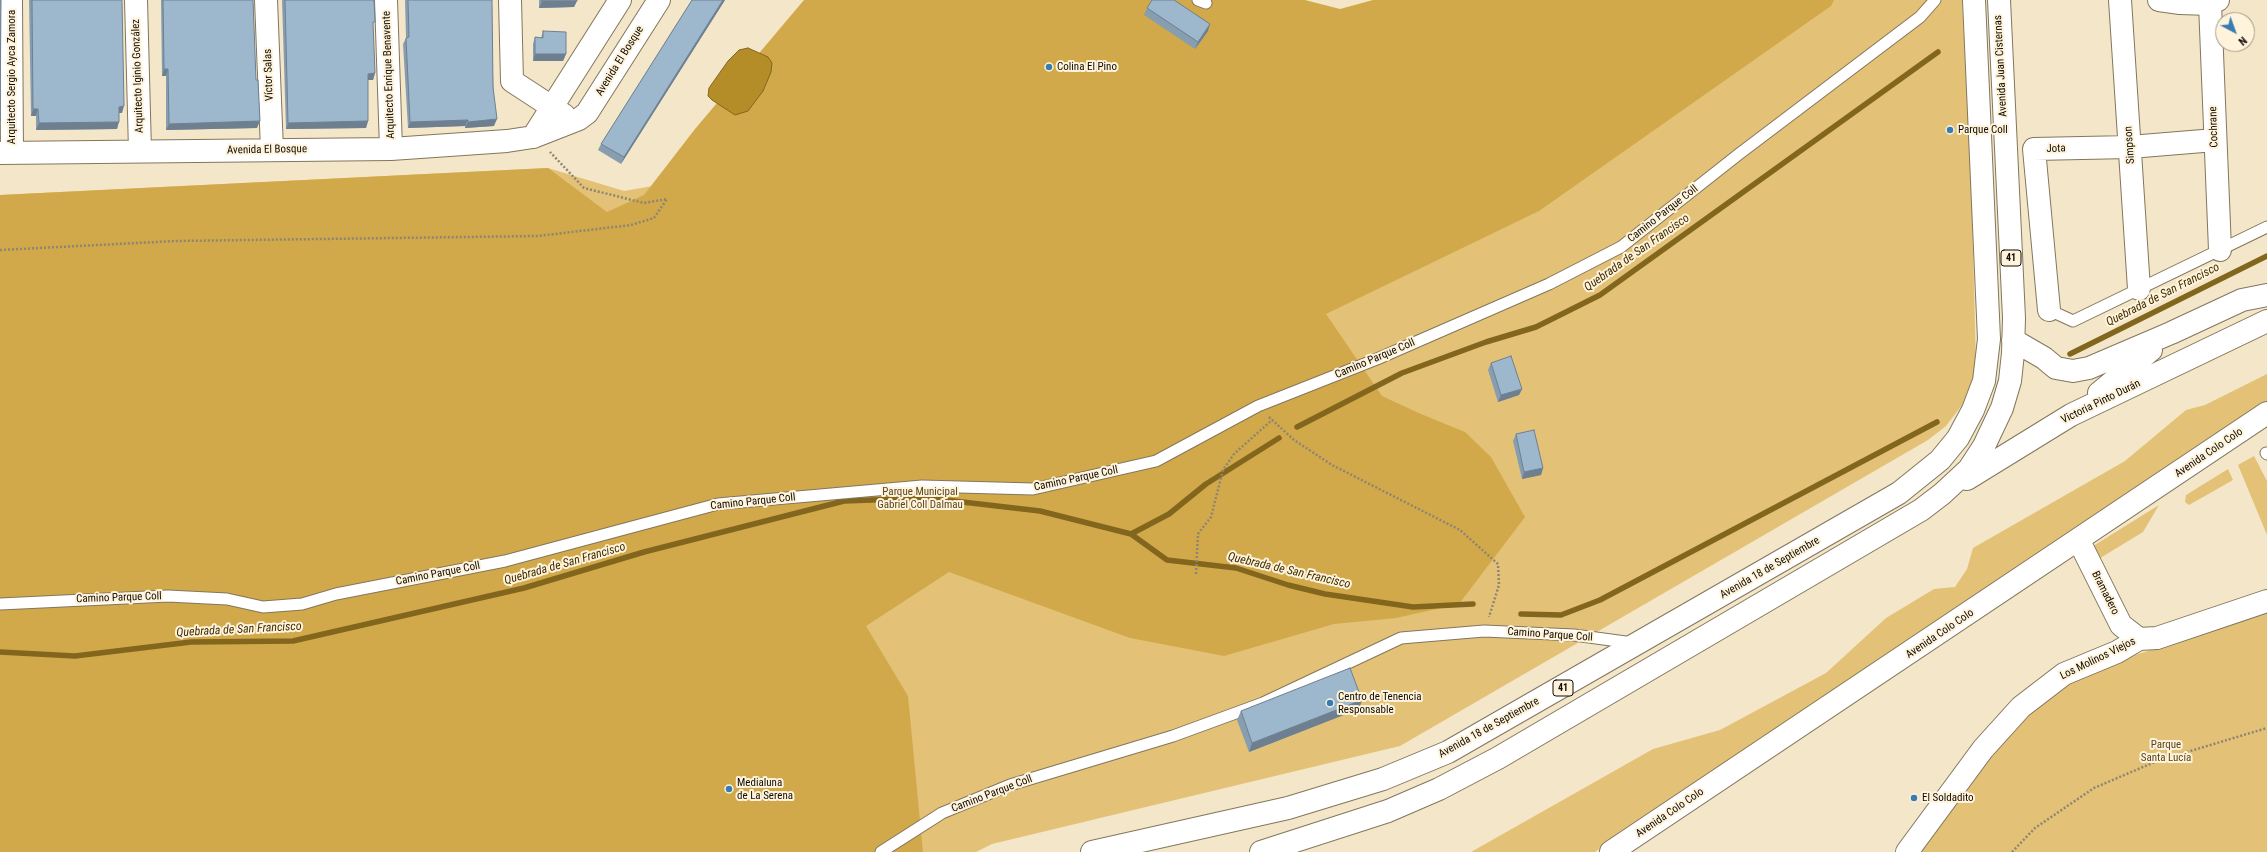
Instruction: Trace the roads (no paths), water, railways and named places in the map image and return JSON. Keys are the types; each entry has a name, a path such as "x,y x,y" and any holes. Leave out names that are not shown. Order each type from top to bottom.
{"street":[{"name":"Arquitecto Sergio Ayca Zamora","path":"6,153 11,0"},
{"name":"Arquitecto Iginio González","path":"136,0 140,152"},
{"name":"Víctor Salas","path":"266,0 272,150"},
{"name":"Arquitecto Enrique Benavente","path":"386,0 391,149"},
{"path":"510,0 512,81 573,120 579,119"},
{"path":"533,137 551,106 620,0"},
{"name":"Avenida El Bosque","path":"6,153 391,149 507,141 533,137 579,119 588,113 659,0"},
{"name":"Avenida 18 de Septiembre","path":"1092,852 1288,808 1364,786 1403,772 1472,739 1639,644 1915,483 1950,449 1967,424 1974,410 1984,381 1988,360 1990,323 1974,0"},
{"name":"Avenida Juan Cisternas","path":"1942,494 1956,482 1977,458 1997,421 2010,381 2013,340 1999,0"},
{"name":"Simpson","path":"2120,0 2139,289"},
{"path":"2159,0 2180,4 2214,2"},
{"name":"Cochrane","path":"2214,2 2215,140 2220,250"},
{"name":"Jota","path":"2049,310 2034,149 2130,147 2215,140"},
{"path":"2013,340 2044,358 2056,368 2073,371 2089,368 2171,333 2242,300 2267,295"},
{"name":"Victoria Pinto Durán","path":"1942,494 2071,415 2267,321"},
{"path":"2071,415 2171,333"},
{"name":"Avenida Colo Colo","path":"1611,852 2079,541 2267,413"},
{"name":"41","path":"1261,852 1388,812 1464,776 1854,550 1921,510 1942,494"},
{"name":"Bramadero","path":"2079,541 2121,625 2139,639"},
{"name":"Los Molinos Viejos","path":"1907,852 1983,749 2021,707 2064,674 2117,652 2139,639 2157,638 2267,601"}],"lane":[{"name":"Camino Parque Coll","path":"0,604 168,596 227,599 264,607 302,604 336,594 505,561 718,504 922,486 1033,488 1156,461 1258,406 1377,359 1549,284 1621,247 1739,154 1920,17 1935,0"},
{"path":"2049,310 2073,321 2267,227"},
{"name":"Camino Parque Coll","path":"881,852 942,813 1003,788 1173,736 1263,704 1401,638 1484,631 1574,635 1639,644"}],"waterway":[{"name":"Quebrada de San Francisco","path":"1297,427 1402,373 1486,342 1536,327 1600,295 1938,52"},
{"name":"Quebrada de San Francisco","path":"2070,354 2267,256"},
{"name":"Quebrada de San Francisco","path":"1521,614 1561,615 1600,600 1937,422"},
{"name":"Quebrada de San Francisco","path":"1131,534 1169,514 1206,484 1279,438"},
{"name":"Quebrada de San Francisco","path":"0,652 75,656 191,642 293,641 524,588 644,552 844,501 928,498 1040,511 1131,534 1167,560 1236,568 1288,585 1325,594 1413,607 1473,604"}],"place":[{"name":"Colina El Pino","path":"1049,67"},
{"name":"Parque Coll","path":"1950,130"},
{"name":"Centro de Tenencia Responsable","path":"1330,703"},
{"name":"Medialuna de La Serena","path":"729,789"},
{"name":"El Soldadito","path":"1914,798"}],"park label":[{"name":"Parque Municipal Gabriel Coll Dalmau","path":"920,498"},
{"name":"Parque Santa Lucía","path":"2166,751"}]}
